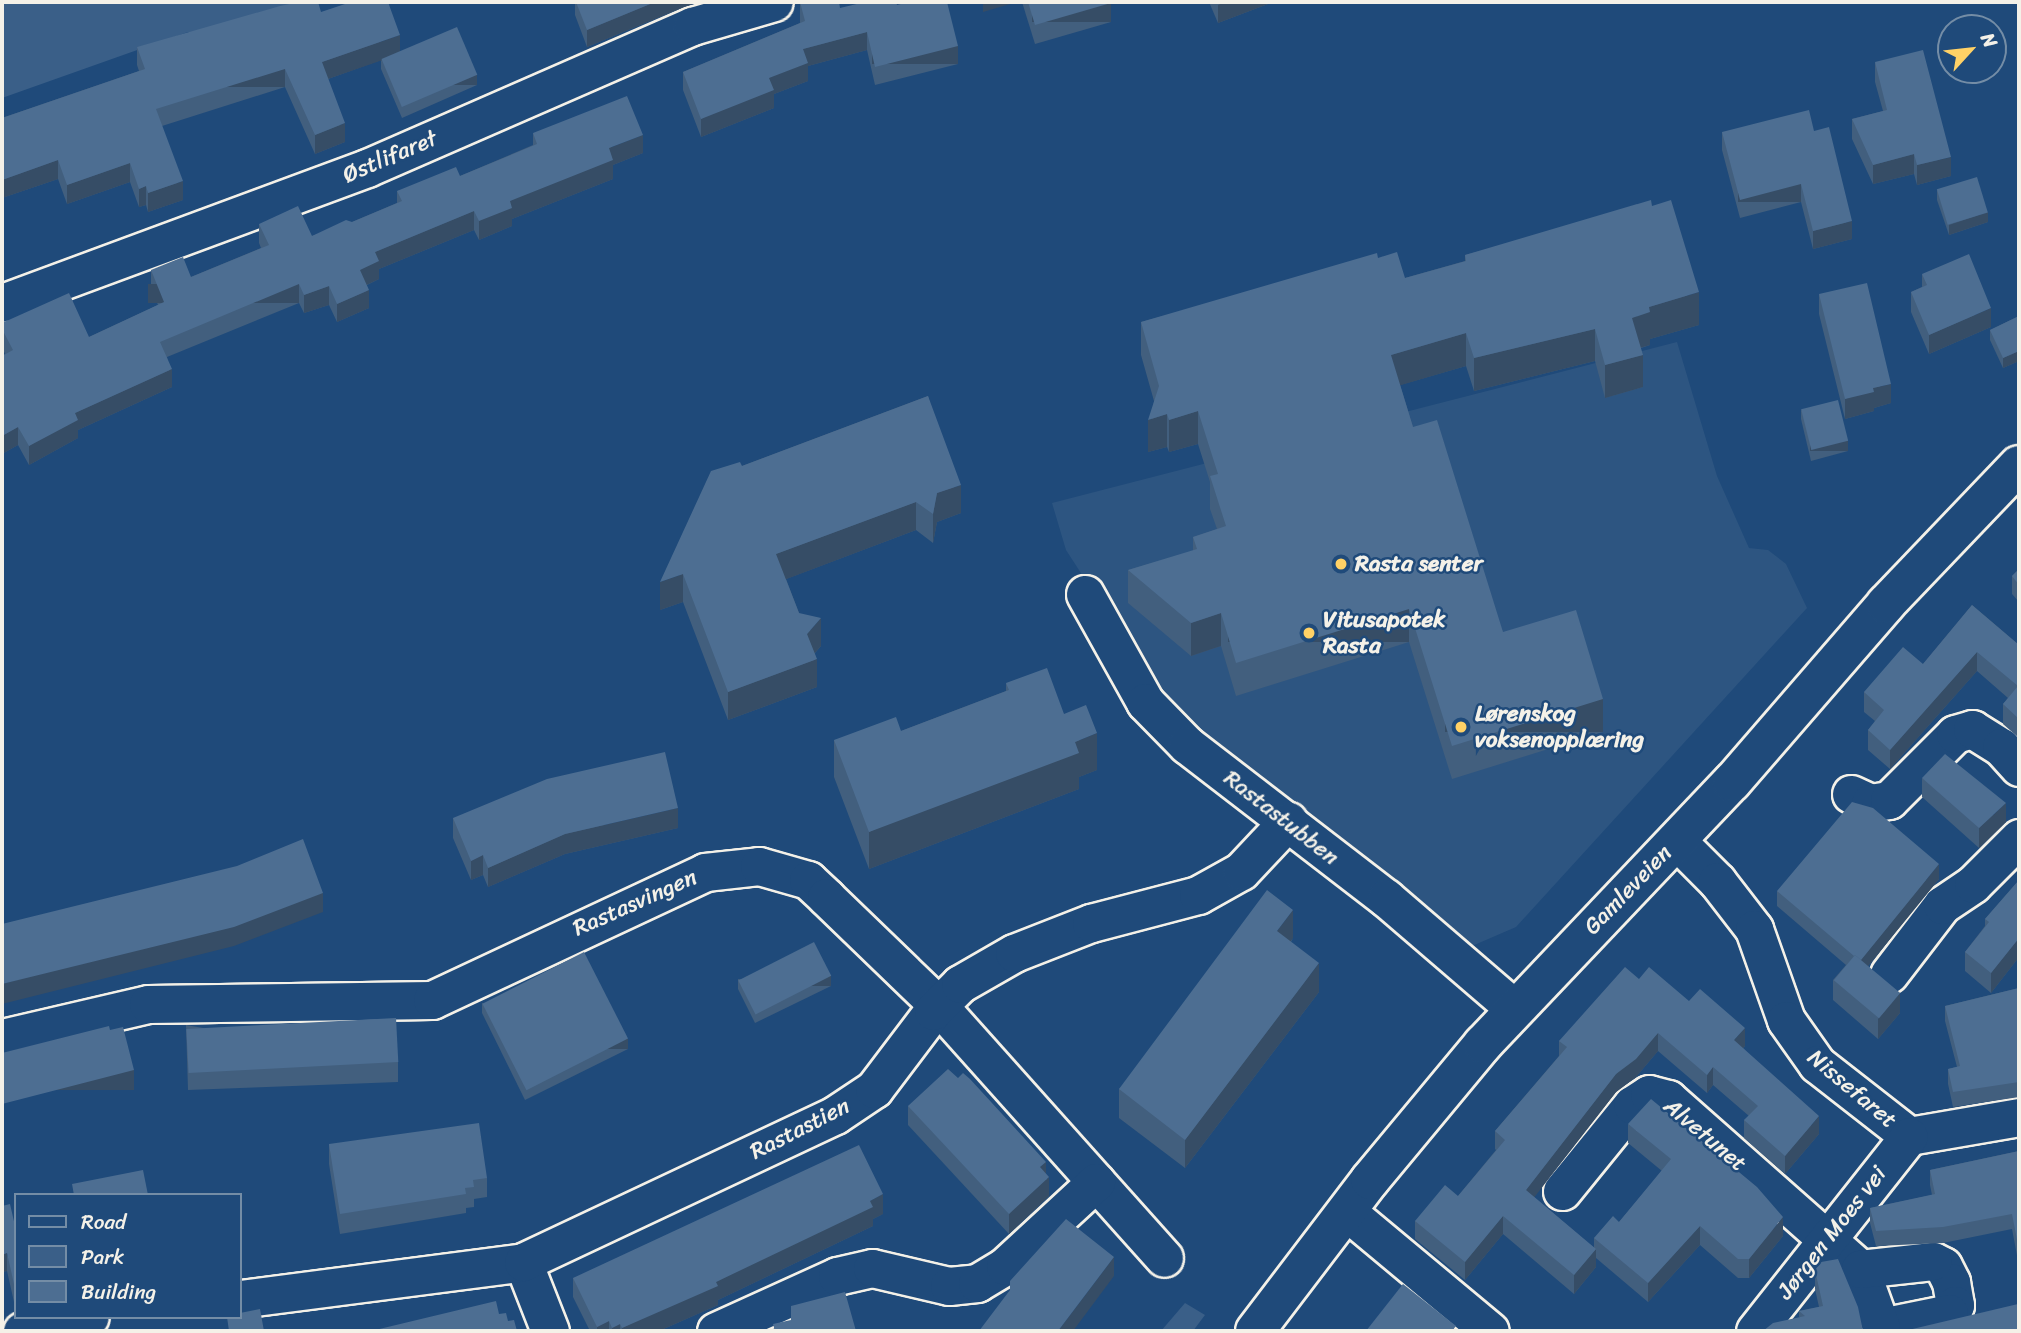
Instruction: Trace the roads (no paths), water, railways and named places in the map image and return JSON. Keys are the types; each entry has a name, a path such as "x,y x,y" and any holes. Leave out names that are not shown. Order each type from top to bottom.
{"main road":[{"name":"Gamleveien","path":"1255,1331 1441,1091 1515,1009 1677,841 1886,604 2019,465"}],"street":[{"name":"Østlifaret","path":"2,303 367,168 692,26 774,2"},
{"name":"Rastastubben","path":"1085,594 1145,702 1187,745 1288,821 1515,1009"},
{"path":"1852,794 1870,803 1889,800 1955,734 1972,729 2001,747 2019,767"},
{"name":"Rastastien","path":"242,1299 523,1262 835,1115 874,1089 938,1005 960,984 1014,953 1091,923 1198,895 1241,871 1288,821"},
{"path":"1889,974 1942,905 1973,884 2019,838"},
{"name":"Nissefaret","path":"1677,841 1717,881 1754,929 1786,1020 1805,1052 1909,1136 2019,1117"},
{"name":"Rastasvingen","path":"2,1038 148,1004 432,1000 705,872 759,866 808,880 938,1005 1164,1258"},
{"name":"Alvetunet","path":"1562,1191 1632,1105 1649,1094 1668,1099 1860,1269"},
{"name":"Jørgen Moes vei","path":"1755,1331 1909,1136"},
{"path":"716,1331 837,1276 872,1268 949,1286 977,1283 1004,1266 1096,1182"},
{"path":"1346,1211 1490,1331"},
{"path":"523,1262 550,1331"},
{"path":"22,1331 80,1319"}],"place":[{"name":"Rasta senter","path":"1341,564"},
{"name":"Vitusapotek Rasta","path":"1309,633"},
{"name":"Lørenskog voksenopplæring","path":"1461,727"}]}
